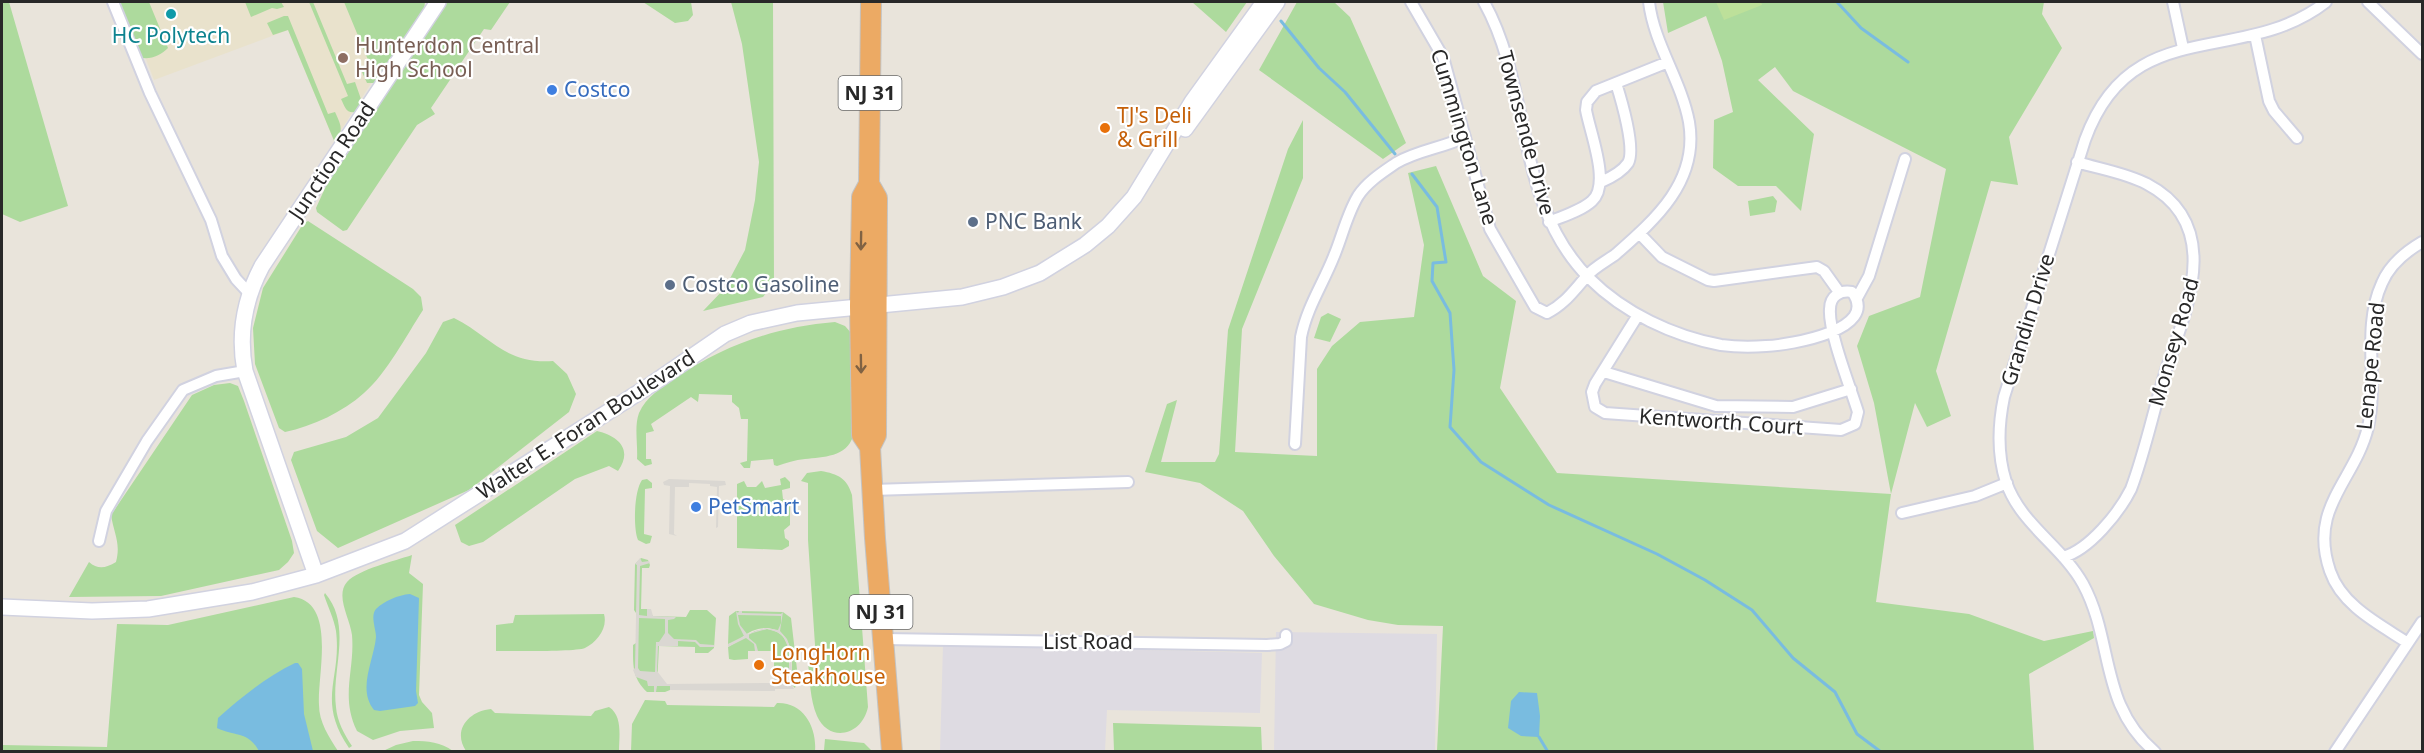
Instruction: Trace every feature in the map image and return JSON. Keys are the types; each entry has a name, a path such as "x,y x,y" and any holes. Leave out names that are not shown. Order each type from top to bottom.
{"highway":[{"name":"NJ 31","path":"871,2 869,184 862,197 868,305 862,435 870,447 892,752"}],"street":[{"path":"113,2 150,93 211,220 222,256 236,279 249,292"},
{"name":"Junction Road","path":"316,575 245,371 241,349 249,292 262,266 438,2"},
{"name":"Walter E. Foran Boulevard","path":"2,607 92,611 148,609 252,592 316,575 405,541 633,396 725,334 751,323 771,318 868,305 962,297 1003,287 1040,273 1068,258 1102,231 1134,197 1174,128 1264,2"},
{"name":"Walter E. Foran Boulevard","path":"1144,181 1185,129 1276,2"},
{"name":"Cummington Lane","path":"1411,2 1443,57 1456,97 1490,229 1535,307 1547,313 1560,307 1587,276"},
{"name":"Townsende Drive","path":"1484,2 1510,67 1534,178 1549,222 1570,256 1587,276 1638,315 1673,332 1723,345 1745,347 1801,342 1848,324 1858,312 1857,298"},
{"path":"1587,276 1639,233 1672,199 1689,160 1688,120 1683,100 1655,27 1649,2"},
{"path":"2173,2 2183,48"},
{"name":"Grandin Drive","path":"2155,752 2140,738 2121,710 2114,693 2092,604 2082,582 2063,557 2029,523 2007,483 1999,449 2002,405 2077,162 2091,124 2109,95 2121,82 2148,62 2183,48 2254,35 2293,21 2326,2"},
{"path":"2368,2 2422,54"},
{"path":"2254,35 2269,100 2274,111 2297,138"},
{"path":"1549,222 1591,202 1599,192 1601,182 1586,110 1587,102 1596,91 1668,62"},
{"path":"1601,182 1616,174 1628,162 1630,147 1616,83"},
{"path":"1295,444 1301,337 1304,322 1312,300 1328,272 1357,197 1370,183 1398,162 1421,151 1465,137"},
{"path":"1833,330 1830,307 1834,297 1839,292 1852,292 1857,298 1869,276 1905,159"},
{"name":"Monsey Road","path":"2063,557 2071,555 2104,526 2114,516 2131,489 2188,307 2195,264 2194,251 2185,224 2179,212 2161,193 2136,179 2077,162"},
{"path":"1639,233 1662,256 1708,280 1817,267 1824,271 1839,292"},
{"name":"Lenape Road","path":"2408,643 2347,600 2336,586 2330,571 2324,541 2328,510 2334,495 2357,456 2367,429 2371,401 2372,324 2377,296 2382,282 2398,260 2422,242"},
{"name":"Kentworth Court","path":"1638,315 1592,392 1595,407 1613,415 1841,430 1848,428 1855,424 1858,412 1833,330"},
{"path":"99,542 106,511 147,441 183,390 216,376 245,371"},
{"path":"1604,372 1716,406 1793,407 1851,389"},
{"path":"872,490 1128,482"},
{"path":"1902,513 1975,496 2007,483"},
{"path":"2335,752 2422,622"},
{"name":"List Road","path":"883,639 1267,645 1286,641 1286,635"}],"shaded area":[{"name":"Hunterdon Central High School","path":"124,2 423,2 334,141 288,30 154,80"},
{"path":"669,479 725,481 726,485 719,486 718,527 716,528 717,487 710,486 710,484 689,483 689,487 675,487 674,534 677,536 669,534 670,486 664,485 663,482"},
{"path":"640,558 642,562 649,561 650,563 640,566 639,615 647,616 647,609 651,609 653,616 676,617 668,620 668,633 674,639 696,640 700,644 714,645 714,647 700,647 695,642 678,641 678,646 658,646 657,671 667,684 774,683 774,677 782,677 782,669 789,668 790,651 783,636 767,629 749,634 749,638 756,644 758,651 755,651 754,644 746,638 728,647 728,644 744,636 738,624 736,611 738,613 742,611 742,613 781,614 783,612 780,631 787,639 791,651 794,689 775,689 775,691 670,690 670,686 657,686 654,692 654,686 648,686 647,681 636,677 633,670 635,668 637,565 635,564","holes":["738,615 781,616 781,623 778,630 765,628 747,634 740,625","639,618 665,619 665,633 659,642 656,642 655,672 640,671 638,668"]},
{"path":"1276,632 1437,634 1435,751 1274,752"},
{"path":"943,645 1262,653 1260,713 1107,710 1105,751 940,752"}],"green space":[{"path":"2,2 9,2 68,206 20,222 2,214"},
{"path":"117,2 149,2 168,48 155,57 139,57"},
{"path":"245,2 281,2 284,7 272,8 251,17"},
{"path":"309,2 313,2 347,84 355,82 362,102 356,112 348,111 341,99 348,96"},
{"path":"344,2 425,2 424,10 376,83 367,83 362,72 371,67"},
{"path":"447,2 510,2 491,30 484,29 459,66 463,72 456,71 431,108 435,114 417,125 347,230 343,231 317,212 316,208 326,186"},
{"path":"643,2 691,2 693,15 688,21 675,23"},
{"path":"731,2 773,2 774,283 763,297 703,311 725,288 745,250 755,200 759,162 742,44"},
{"path":"1192,2 1247,2 1226,32"},
{"path":"1297,2 1334,2 1350,17 1406,143 1383,159 1259,70"},
{"path":"1663,2 2044,2 2042,14 2062,48 2009,137 2018,185 1991,181 1936,371 1951,416 1927,427 1915,403 1891,494 1874,403 1857,346 1869,316 1920,297 1946,169 1793,91 1775,67 1758,80 1814,134 1801,211 1776,186 1738,186 1713,168 1714,120 1733,112 1722,61 1706,16 1668,33"},
{"path":"1716,2 1761,2 1762,5 1724,20"},
{"path":"288,16 328,114 335,112 339,120 341,131 335,143 288,30 273,35 267,23"},
{"path":"1303,120 1303,178 1242,329 1235,452 1317,456 1317,369 1332,346 1360,322 1414,317 1424,245 1408,173 1436,166 1483,276 1516,301 1500,388 1557,473 1891,494 1876,602 1969,614 2044,641 2093,631 2094,638 2029,674 2034,751 1437,751 1443,626 1398,625 1368,620 1314,604 1274,556 1243,511 1200,483 1145,472 1167,404 1177,400 1161,462 1215,462 1219,454 1228,330 1288,149"},
{"path":"1773,196 1777,201 1775,212 1750,216 1748,201"},
{"path":"308,221 413,289 421,297 423,310 388,365 364,393 327,417 285,432 279,428 255,364 253,328 263,288 303,224"},
{"path":"1328,313 1341,319 1330,342 1314,338 1321,317"},
{"path":"454,318 510,354 536,361 553,361 567,374 576,394 569,412 469,490 338,548 317,531 291,460 294,452 346,437 378,418 426,353 443,322"},
{"path":"835,322 845,326 852,334 853,436 846,448 834,455 798,460 777,466 774,465 773,459 751,461 750,468 744,468 740,463 747,461 748,419 741,419 739,408 732,402 732,395 699,394 698,402 691,397 651,424 654,431 646,433 646,459 651,459 652,464 645,466 637,459 636,430 639,413 650,397 670,381 713,356 751,340 792,328"},
{"path":"230,383 238,386 244,401 292,541 294,553 288,562 279,570 161,596 69,597 89,562 102,567 116,562 117,544 111,515 192,395 214,385"},
{"path":"597,431 612,436 624,450 624,457 618,471 609,466 575,479 483,542 469,546 461,542 455,525"},
{"path":"821,471 841,478 852,495 868,707 865,717 852,730 837,733 822,725 817,716 808,663 816,660 808,540 808,483 801,481 807,473"},
{"path":"785,477 790,482 790,488 782,490 783,499 790,502 790,525 784,530 789,546 782,550 737,548 737,484 744,481 747,487 756,487 762,481 765,488 781,485 780,479"},
{"path":"647,479 652,483 652,488 645,489 644,534 652,536 650,543 646,544 638,540 635,519 639,485 642,480"},
{"path":"412,555 409,573 423,584 419,695 432,713 434,728 400,731 373,740 357,731 349,706 352,635 342,594 347,582 360,573"},
{"path":"641,558 648,560 650,565 649,568 642,568 641,609 647,609 653,616 686,617 690,610 707,610 716,618 714,648 708,653 695,653 695,647 659,646 657,686 671,686 670,690 665,692 647,692 638,682 634,671 635,564"},
{"path":"325,593 338,620 336,707 341,727 352,746 349,748 339,731 334,716 332,690 336,663 336,631"},
{"path":"294,597 307,602 316,612 320,626 322,660 319,711 325,729 338,751 2,752 2,745 107,747 117,624 168,625"},
{"path":"736,611 783,612 791,618 798,678 795,688 792,685 792,660 789,645 778,631 759,629 728,644 729,616"},
{"path":"604,614 603,629 594,642 585,648 557,651 496,651 496,625 513,623 515,615"},
{"path":"767,629 780,634 787,643 789,668 774,670 774,651 748,651 748,659 729,659 728,647 755,631"},
{"path":"645,700 665,701 667,705 774,707 777,703 786,704 795,707 807,718 814,734 815,751 631,751 632,724"},
{"path":"609,707 618,721 619,751 466,751 462,743 462,729 465,723 476,713 491,709 495,713 591,716 595,711"},
{"path":"1113,723 1261,727 1262,751 1114,751"},
{"path":"825,739 864,743 872,751 824,750"},
{"path":"413,741 434,743 453,751 383,751"}],"water":[{"path":"410,594 419,598 416,691 418,703 415,706 374,710 369,702 367,684 376,637 374,612 387,601"},
{"path":"298,663 302,669 304,714 313,751 259,751 246,737 217,728 218,718 236,703 264,681"},
{"path":"1519,692 1537,693 1540,716 1539,737 1521,736 1508,728 1511,701"}],"waterway":[{"path":"1837,2 1861,28 1908,62"},
{"path":"1281,21 1319,68 1345,92 1395,154"},
{"path":"1412,174 1437,207 1446,262 1433,263 1432,281 1450,313 1454,370 1450,427 1481,462 1549,505 1657,554 1705,580 1752,610 1793,658 1835,692 1857,734 1881,752"},
{"path":"1539,737 1548,752"}],"place":[{"name":"HC Polytech","path":"171,14"},
{"name":"Hunterdon Central High School","path":"343,58"},
{"name":"Costco","path":"552,90"},
{"name":"TJ's Deli & Grill","path":"1105,128"},
{"name":"PNC Bank","path":"973,222"},
{"name":"Costco Gasoline","path":"670,285"},
{"name":"PetSmart","path":"696,507"},
{"name":"LongHorn Steakhouse","path":"759,665"}]}
